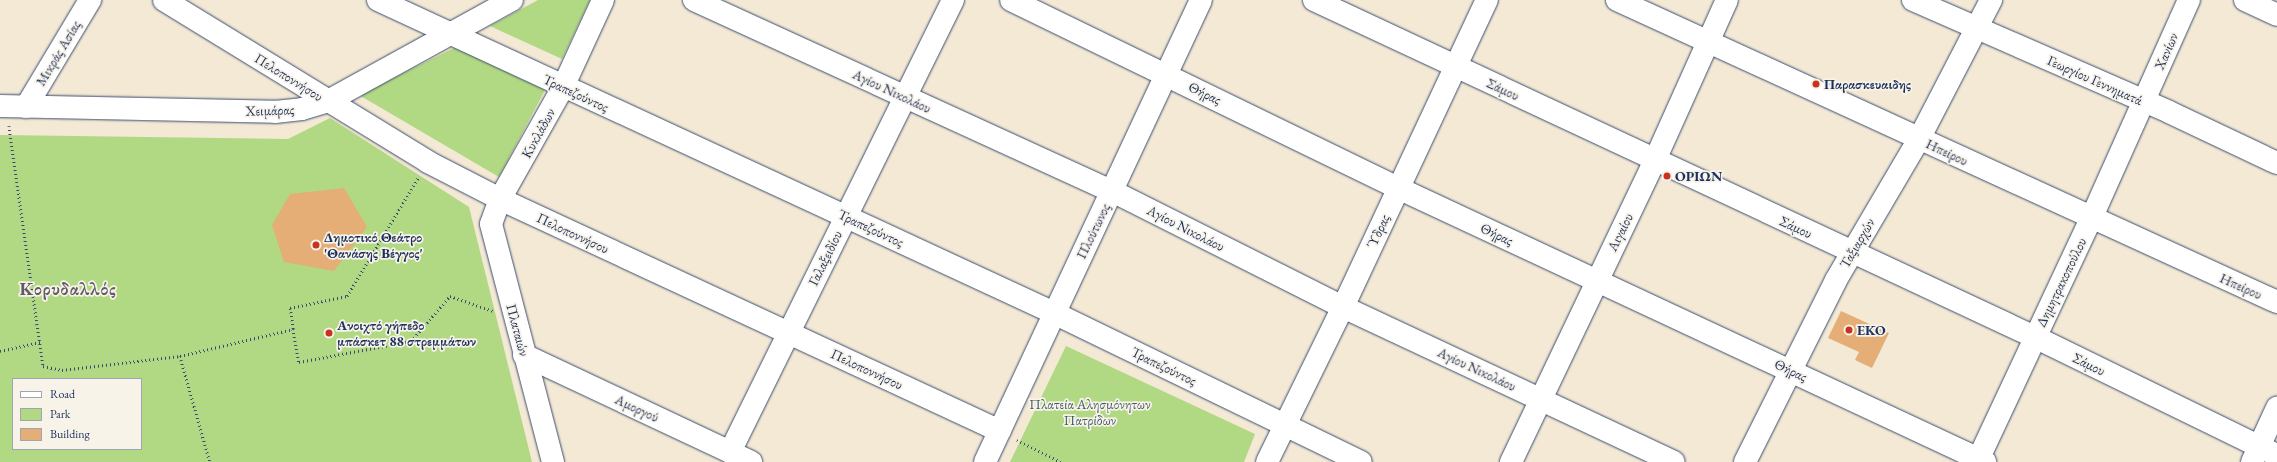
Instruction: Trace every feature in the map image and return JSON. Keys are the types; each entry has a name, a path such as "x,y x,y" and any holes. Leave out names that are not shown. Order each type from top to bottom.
{"street":[{"name":"Μικράς Ασίας","path":"11,106 90,0"},
{"name":"Πελοποννήσου","path":"164,0 428,162 500,199 1000,431"},
{"name":"Τραπεζούντος","path":"378,0 563,87 1054,312 1361,462"},
{"name":"Χειμάρας","path":"11,106 275,112 302,109 328,101 512,0"},
{"name":"Κυκλάδων","path":"500,199 563,87 603,0"},
{"name":"Αγίου Νικολάου","path":"694,0 1112,191 1343,307 1674,462"},
{"name":"Γαλαξειδίου","path":"730,452 906,98 953,0"},
{"name":"Θήρας","path":"1011,0 1398,188 1790,369 1980,461"},
{"name":"Πλούτωνος","path":"985,462 1201,0"},
{"name":"Σάμου","path":"1314,0 1850,253 2034,337 2263,454"},
{"name":"Ύδρας","path":"1267,462 1343,307 1487,0"},
{"name":"Ηπείρου","path":"1617,0 2091,219 2277,302"},
{"name":"Αιγαίου","path":"1511,462 1540,398 1655,160 1727,0"},
{"name":"Γεωργίου Γεννηματά","path":"1913,0 2277,163"},
{"name":"Ταξιαρχών","path":"1745,462 1790,369 1850,253 1919,139 1991,0"},
{"name":"Χανίων","path":"2143,102 2190,0"},
{"path":"2245,0 2277,15"},
{"name":"Δημητρακοπούλου","path":"1980,461 2034,337 2091,219 2143,102"},
{"name":"Πλαταιών","path":"500,199 493,213 492,234 553,462"},
{"name":"Αμοργού","path":"524,355 751,462"},
{"path":"2263,454 2277,408"}],"path":[{"path":"11,106 44,366 62,370 180,356 293,329"},
{"path":"428,162 347,296 290,308 299,362 411,341 450,296 515,319"},
{"path":"0,351 40,342"},
{"path":"180,356 210,462"},
{"path":"1000,431 1062,462"}],"green space":[{"path":"538,0 590,0 562,59 490,26"},
{"path":"458,46 546,88 499,177 359,95"},
{"path":"330,118 469,207 532,462 0,462 0,135 288,139"},
{"name":"Πλατεία Αλησμόνητων Πατρίδων","path":"1066,346 1255,434 1244,462 1010,462"}],"building":[{"name":"Δημοτικό Θεάτρο 'Θανάσης Βέγγος'","path":"344,188 367,227 334,271 284,262 272,225 290,194"},
{"path":"1841,311 1889,333 1872,368 1855,360 1859,352 1828,338"}],"place":[{"name":"Παρασκευαιδης","path":"1816,84"},
{"name":"ΟΡΙΩΝ","path":"1667,176"},
{"name":"Δημοτικό Θεάτρο 'Θανάσης Βέγγος'","path":"316,245"},
{"name":"EKO","path":"1849,330"},
{"name":"Ανοιχτό γήπεδο μπάσκετ 88 στρεμμάτων","path":"329,333"}],"district":[{"name":"Κορυδαλλός","path":"68,289"}]}
